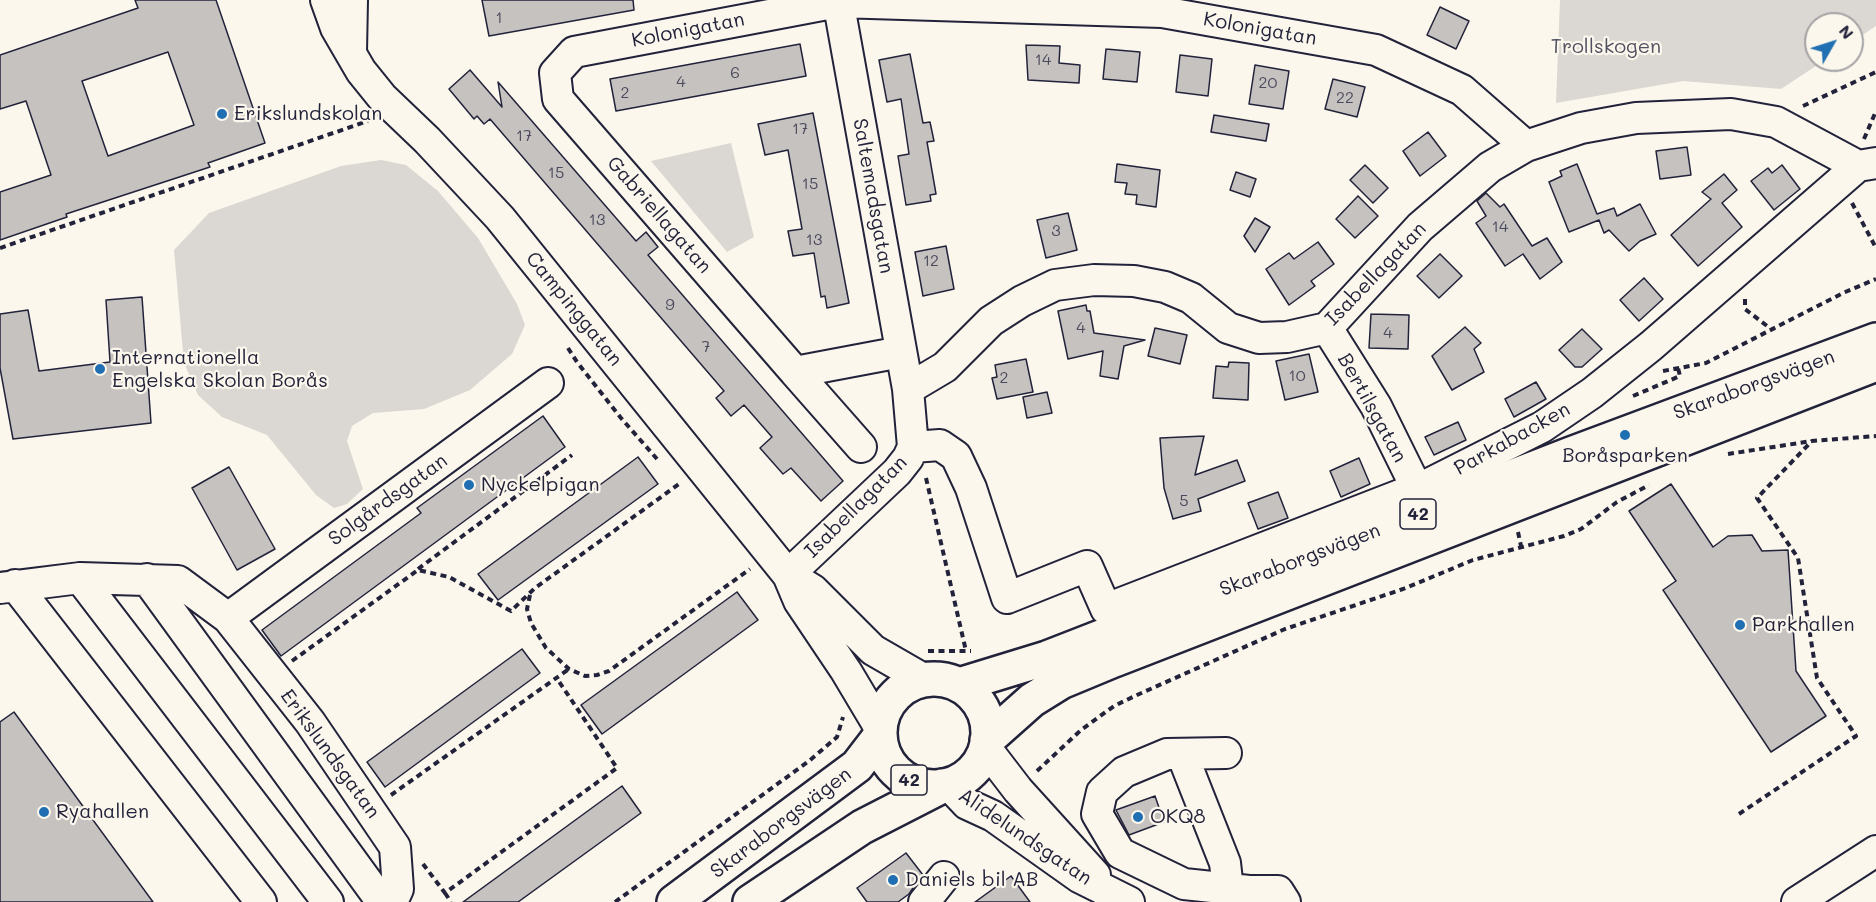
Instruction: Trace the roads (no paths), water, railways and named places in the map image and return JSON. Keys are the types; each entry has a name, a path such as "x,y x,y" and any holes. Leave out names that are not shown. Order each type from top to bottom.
{"main road":[{"name":"Skaraborgsvägen","path":"959,685 1047,658 1571,454 1876,340"},
{"name":"Skaraborgsvägen","path":"986,744 1032,700 1060,682 1876,364"},
{"name":"42","path":"946,785 921,785 897,773 883,751 880,732 886,706 896,694 908,686 925,680 942,680 959,685"},
{"path":"959,685 974,697 983,713 986,744"},
{"name":"Skaraborgsvägen","path":"674,902 857,766 880,732"},
{"name":"42","path":"750,902 861,827 972,771 986,744"}],"street":[{"name":"Campinggatan","path":"326,0 336,28 361,71 382,98 427,140 500,218 788,575 799,601 846,670 880,732"},
{"path":"351,52 352,0"},
{"name":"Kolonigatan","path":"573,52 838,1 1162,12 1376,50 1462,90 1526,146"},
{"name":"Saltemadsgatan","path":"838,1 908,389"},
{"name":"Gabriellagatan","path":"573,52 555,73 558,99 861,447"},
{"name":"Isabellagatan","path":"788,575 897,472 913,447 908,389 945,368 991,321 1022,301 1055,285 1094,280 1134,281 1165,287 1191,298 1228,328 1259,338 1287,337 1327,328 1420,227 1491,166 1526,146 1581,128 1636,118 1731,114 1776,122 1867,165"},
{"name":"Parkabacken","path":"913,447 940,445 956,456 971,488 1007,598 1087,566 1106,609 1416,489 1511,444 1584,399 1651,346 1746,262 1867,165"},
{"name":"Bertilsgatan","path":"1327,328 1376,406 1416,489"},
{"path":"795,372 901,352"},
{"name":"Solgårdsgatan","path":"228,618 548,383"},
{"name":"Campinggatan","path":"788,575 813,590 873,650 925,680"},
{"path":"80,578 328,902"},
{"name":"Erikslundsgatan","path":"8,587 80,578 178,581 228,618 310,722 395,847 398,890 392,902"},
{"path":"147,579 382,902"},
{"path":"8,587 261,902"},
{"name":"Alidelundsgatan","path":"986,744 1018,790 1116,895"},
{"path":"1226,753 1167,754 1124,772 1102,792 1097,814 1120,853 1184,884 1278,891 1285,902"},
{"path":"1182,754 1225,863 1228,889"},
{"name":"Alidelundsgatan","path":"946,785 968,804 993,816 1079,877 1116,895"},
{"path":"1797,902 1876,851"},
{"path":"924,902 944,877"}],"place":[{"name":"Erikslundskolan","path":"222,114"},
{"name":"Internationella Engelska Skolan Borås","path":"100,369"},
{"name":"Boråsparken","path":"1625,435"},
{"name":"Nyckelpigan","path":"469,485"},
{"name":"Parkhallen","path":"1740,625"},
{"name":"Ryahallen","path":"44,812"},
{"name":"OKQ8","path":"1138,817"},
{"name":"Daniels bil AB","path":"893,880"}],"park label":[{"name":"Trollskogen","path":"1606,47"}]}
